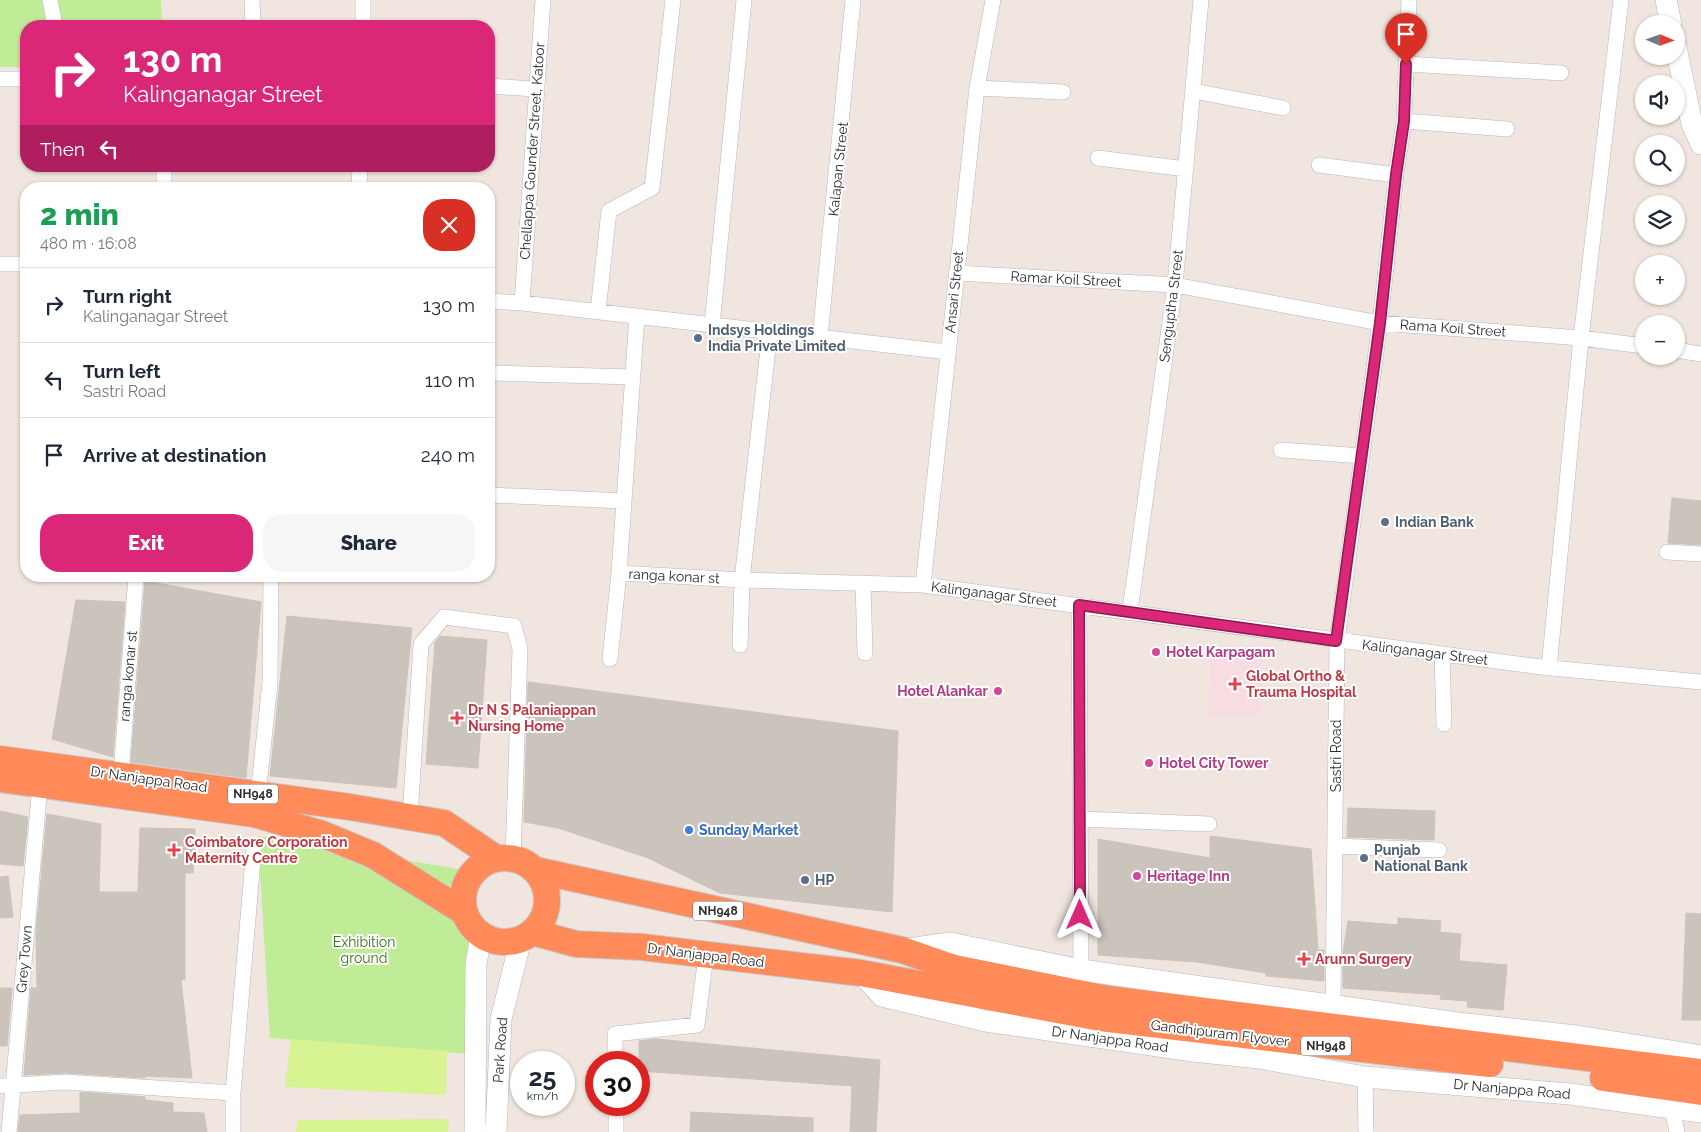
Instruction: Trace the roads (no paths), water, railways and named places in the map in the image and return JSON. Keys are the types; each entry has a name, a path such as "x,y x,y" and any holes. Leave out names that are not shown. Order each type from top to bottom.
{"highway":[{"name":"Dr Nanjappa Road","path":"0,758 121,775 205,797 322,834 373,855 464,912"},
{"name":"Dr Nanjappa Road","path":"0,779 40,785 205,797 258,795 444,823 515,862 663,900 902,950"},
{"path":"464,912 462,898 465,885 478,868 515,862"},
{"name":"NH948","path":"464,912 470,925 481,935 493,941 507,943 526,936 544,915 547,894 543,881 515,862"},
{"name":"Dr Nanjappa Road","path":"526,936 576,944 642,947 861,973"},
{"name":"Gandhipuram Flyover","path":"902,950 953,979 1100,1018 1385,1053 1522,1067 1701,1092"},
{"name":"Gandhipuram Flyover","path":"861,973 953,979 1701,1072"}],"street":[{"path":"50,0 53,20"},
{"path":"252,0 253,20"},
{"path":"363,0 363,20"},
{"name":"Chellappa Gounder Street, Katoor","path":"522,302 535,89 543,0"},
{"path":"598,312 609,211 652,188 673,0"},
{"path":"712,325 744,0"},
{"name":"Kalapan Street","path":"820,337 853,0"},
{"name":"Ansari Street","path":"923,585 976,88 993,0"},
{"name":"Senguptha Street","path":"1130,611 1175,285 1201,0"},
{"name":"Sastri Road","path":"1333,1006 1336,641 1380,323 1396,175 1404,121 1409,0"},
{"path":"1548,668 1581,338 1621,0"},
{"path":"1666,0 1669,15"},
{"path":"1406,64 1560,72"},
{"path":"1680,65 1692,124 1701,144"},
{"path":"0,79 20,79"},
{"path":"495,86 535,89"},
{"path":"976,88 1063,92"},
{"path":"1193,92 1283,108"},
{"path":"1404,121 1507,129"},
{"path":"1098,158 1186,170"},
{"path":"1319,165 1396,175"},
{"path":"0,264 20,264"},
{"name":"Ramar Koil Street","path":"956,273 1175,285"},
{"name":"Rama Koil Street","path":"1175,285 1380,323 1581,338 1635,345"},
{"path":"495,302 522,302 948,352"},
{"name":"ranga konar st","path":"637,316 619,573 742,580"},
{"path":"740,645 742,580 770,331"},
{"path":"1685,351 1701,354"},
{"path":"495,373 633,377"},
{"path":"1281,450 1362,456"},
{"path":"495,495 624,501"},
{"path":"1667,552 1701,554"},
{"path":"610,659 619,573"},
{"name":"Kalinganagar Street","path":"742,580 923,585 1130,611 1442,655 1548,668 1701,682"},
{"name":"ranga konar st","path":"121,775 136,582"},
{"path":"258,795 270,684 271,582"},
{"path":"863,583 865,652"},
{"path":"1079,605 1081,970"},
{"path":"410,817 421,644 444,617 514,626 520,649 515,862"},
{"path":"1442,655 1444,724"},
{"name":"Grey Town","path":"9,1132 6,1086 40,785"},
{"path":"1080,819 1209,824"},
{"path":"1335,846 1439,850"},
{"path":"233,1132 233,1093 254,848"},
{"path":"475,1132 476,964 481,935"},
{"name":"Park Road","path":"496,1132 501,1018 526,936"},
{"name":"Dr Nanjappa Road","path":"902,950 950,942 1081,970 1457,1023 1577,1036 1701,1056"},
{"path":"616,1051 615,1034 696,1025 706,956"},
{"name":"Dr Nanjappa Road","path":"861,973 882,996 986,1020 1174,1049 1259,1058 1365,1076 1570,1094 1701,1112"},
{"path":"1365,1076 1366,1132"},
{"path":"6,1086 65,1082 233,1093"},
{"path":"1672,1108 1677,1132"},
{"path":"616,1116 616,1132"}],"place":[{"name":"Indsys Holdings India Private Limited","path":"698,338"},
{"name":"Indian Bank","path":"1385,522"},
{"name":"Hotel Karpagam","path":"1156,652"},
{"name":"Global Ortho & Trauma Hospital","path":"1235,684"},
{"name":"Hotel Alankar","path":"998,691"},
{"name":"Dr N S Palaniappan Nursing Home","path":"457,718"},
{"name":"Hotel City Tower","path":"1149,763"},
{"name":"Sunday Market","path":"689,830"},
{"name":"Coimbatore Corporation Maternity Centre","path":"174,850"},
{"name":"Punjab National Bank","path":"1364,858"},
{"name":"Heritage Inn","path":"1137,876"},
{"name":"HP","path":"805,880"},
{"name":"Arunn Surgery","path":"1304,959"}],"park label":[{"name":"Exhibition ground","path":"364,950"}]}
